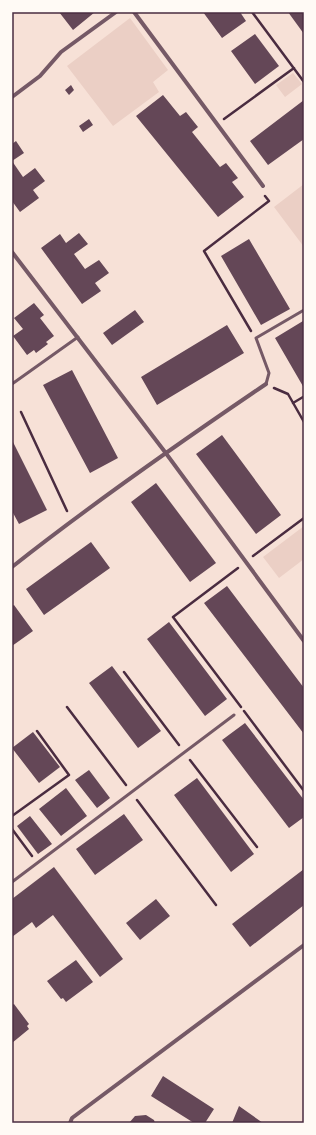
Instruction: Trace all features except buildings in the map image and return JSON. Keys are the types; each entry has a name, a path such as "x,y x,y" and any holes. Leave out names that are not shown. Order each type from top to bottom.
{"street":[{"path":"12,97 40,76 61,52 116,12"},
{"path":"134,12 263,186"},
{"path":"12,252 165,452 304,641"},
{"path":"12,567 71,520 165,452 266,384"},
{"path":"70,1123 72,1118 304,945"}],"lane":[{"path":"266,384 269,373 256,338 304,310"},
{"path":"12,384 78,337"},
{"path":"12,882 234,715"}],"path":[{"path":"252,12 304,82"},
{"path":"217,124 294,68"},
{"path":"256,338 204,251 268,201 263,193 263,186"},
{"path":"266,384 288,394 304,422"},
{"path":"293,403 303,397"},
{"path":"21,412 71,520"},
{"path":"304,518 173,617 304,791"},
{"path":"67,707 216,905"},
{"path":"12,816 69,775 37,731"},
{"path":"12,829 37,863"}],"shaded area":[{"path":"130,18 168,70 153,82 159,92 113,126 67,66"},
{"path":"293,73 302,84 285,97 276,85"},
{"path":"304,184 304,247 274,207"},
{"path":"304,526 304,559 279,578 263,557"}]}
